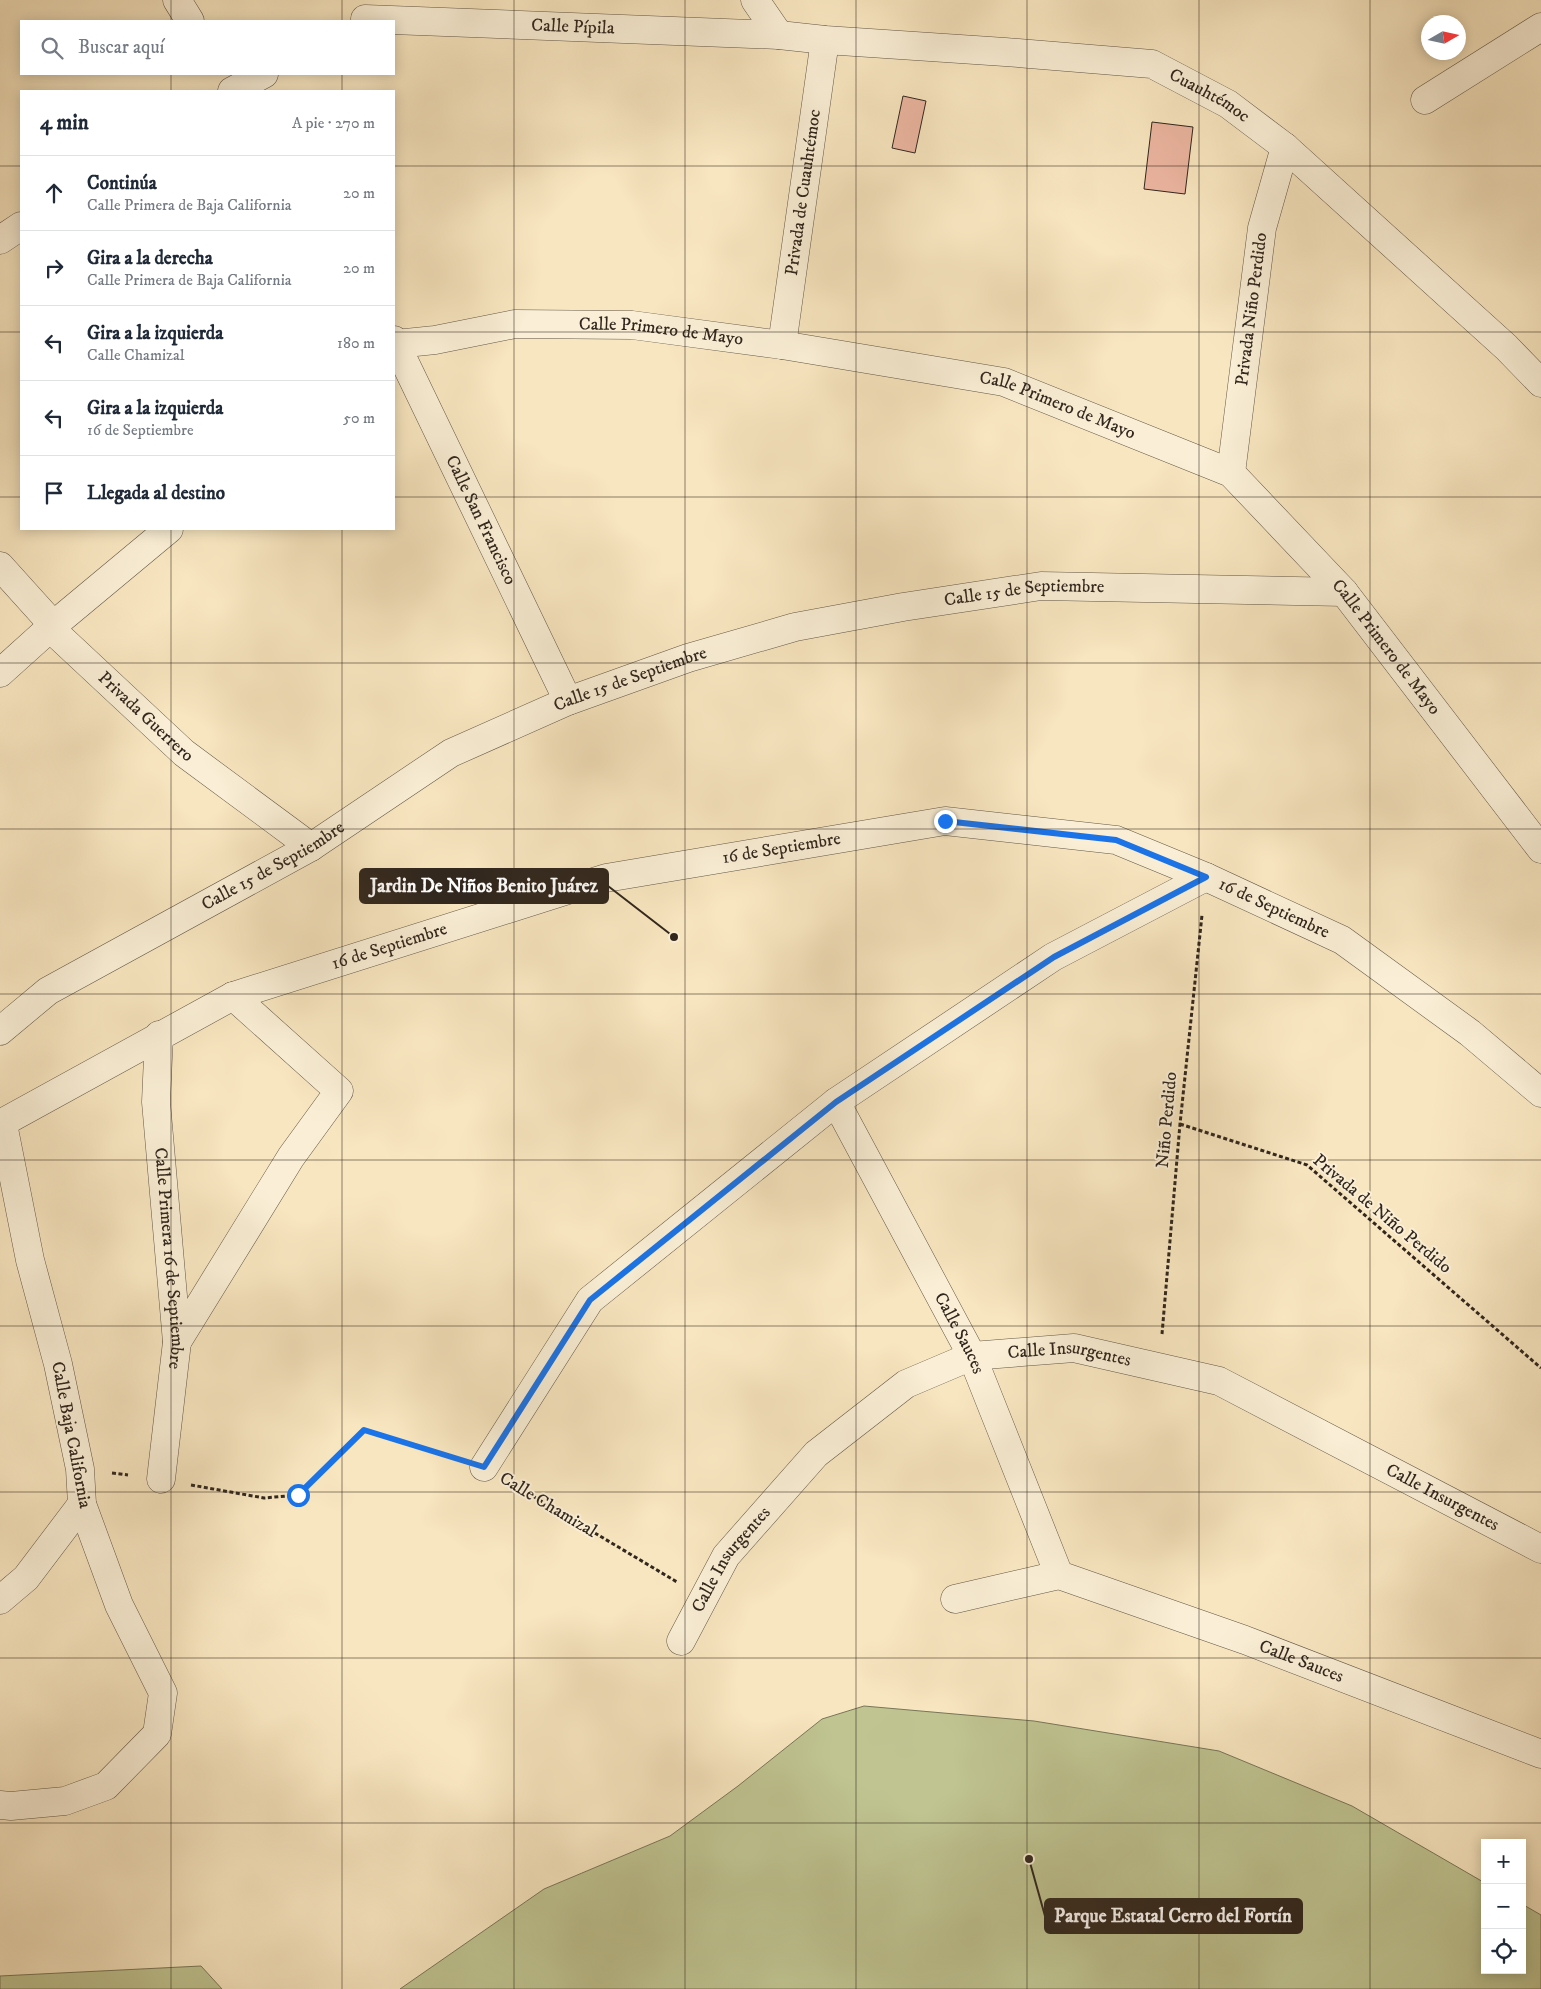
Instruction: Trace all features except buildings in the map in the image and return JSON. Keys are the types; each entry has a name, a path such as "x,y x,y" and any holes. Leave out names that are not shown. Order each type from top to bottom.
{"street":[{"path":"177,0 189,20"},
{"path":"363,20 398,0"},
{"path":"755,0 778,35"},
{"name":"Calle Pípila","path":"395,21 778,35"},
{"path":"1425,100 1541,27"},
{"name":"Cuauhtémoc","path":"778,35 1152,64 1228,104 1285,147 1506,347 1541,384"},
{"name":"Privada de Cuauhtémoc","path":"782,345 825,40"},
{"path":"222,75 231,90"},
{"path":"234,90 262,75"},
{"name":"Privada Niño Perdido","path":"1231,473 1262,228 1285,147"},
{"name":"Calle Primero de Mayo","path":"395,343 435,340 515,324 632,325 782,345 1004,382 1231,473 1344,592 1541,849"},
{"name":"Calle San Francisco","path":"395,343 568,701"},
{"path":"0,673 50,628 168,530"},
{"name":"Privada Guerrero","path":"0,566 46,617 50,628 184,753 311,847"},
{"name":"Calle 15 de Septiembre","path":"0,1031 48,991 311,847 451,752 568,701 688,658 795,627 902,607 1041,586 1344,592"},
{"name":"16 de Septiembre","path":"1,1124 159,1035 233,996 606,878 945,821 1116,840 1206,877 1342,940 1470,1033 1541,1093"},
{"name":"Calle Chamizal","path":"484,1467 590,1300 836,1102 1054,957 1206,877"},
{"path":"177,1342 290,1157 339,1091 233,996"},
{"name":"Calle Primera 16 de Septiembre","path":"159,1035 156,1102 177,1342 161,1480"},
{"name":"Calle Sauces","path":"836,1102 972,1356 1059,1576 1245,1640 1541,1754"},
{"name":"Calle Baja California","path":"0,1805 11,1806 65,1801 106,1786 157,1734 164,1693 119,1605 82,1504 80,1469 58,1364 30,1260 1,1124"},
{"name":"Calle Insurgentes","path":"681,1641 726,1556 816,1454 906,1384 972,1356 1074,1348 1218,1381 1541,1549"},
{"path":"0,1600 26,1578 82,1504"},
{"path":"955,1600 1059,1576"}],"path":[{"name":"Niño Perdido","path":"1160,1367 1180,1124 1206,877"},
{"name":"Privada de Niño Perdido","path":"1180,1124 1307,1165 1541,1368"},
{"path":"80,1469 161,1480 264,1498 298,1495 364,1430 484,1467"},
{"name":"Calle Chamizal","path":"484,1467 704,1597"}],"green space":[{"path":"864,1706 1034,1721 1219,1751 1352,1806 1481,1881 1481,1974 1526,1974 1526,1906 1541,1915 1541,1989 400,1989 544,1889 670,1836 738,1786 822,1719"},
{"path":"201,1966 222,1989 0,1989 0,1976"}],"place":[{"name":"Jardin De Niños Benito Juárez","path":"674,937"},
{"name":"Parque Estatal Cerro del Fortín","path":"1029,1859"}],"route":[{"path":"298,1495 364,1430 484,1467 590,1300 836,1102 1054,957 1206,877 1116,840 945,821"}]}
